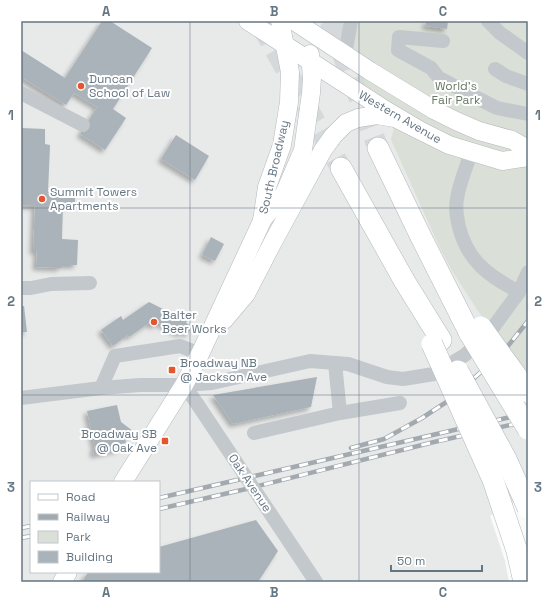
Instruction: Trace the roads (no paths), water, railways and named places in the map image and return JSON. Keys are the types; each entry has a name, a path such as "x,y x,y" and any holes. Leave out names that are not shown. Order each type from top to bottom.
{"highway":[{"path":"378,148 420,235 476,331 528,429"},
{"path":"341,168 405,282 436,342 506,458 528,508"},
{"path":"476,331 528,392"},
{"path":"436,342 493,480 517,551 524,582"}],"main road":[{"name":"Western Avenue","path":"248,21 374,103 419,130 449,145 502,161 528,158"},
{"name":"South Broadway","path":"124,481 184,385 210,336 262,221 268,187 282,145 289,102 290,72 283,43 280,21"},
{"name":"Western Avenue","path":"301,23 345,55 434,110 479,131 512,140 528,149"},
{"name":"South Broadway","path":"262,221 284,194 303,150 311,93 311,61 301,23"},
{"path":"210,336 246,294 323,150 333,136 346,123 358,118 377,115 395,118 419,130"},
{"path":"471,152 479,131"},
{"path":"62,582 67,573"}],"street":[{"path":"345,55 351,21"},
{"path":"494,23 528,53"},
{"path":"443,41 399,37 398,50 431,68 439,78 497,108 528,114"},
{"path":"495,69 506,76 528,84"},
{"path":"21,93 83,125"},
{"path":"471,152 456,199 456,213 462,238 479,265 496,279 519,292"},
{"path":"21,398 101,388 140,385 184,385 212,382 310,361 348,364 387,377 398,379 434,374 466,355 492,329 519,292 528,272"},
{"path":"21,288 31,288 50,284 90,283"},
{"path":"101,388 115,356 180,346 200,354"},
{"path":"335,363 340,413"},
{"name":"Oak Avenue","path":"184,385 316,582"},
{"path":"254,433 340,413 400,403"}],"tunnel":[{"path":"330,21 378,148"},
{"path":"260,23 341,168"}],"railway":[{"path":"351,448 384,439 422,418 451,399 503,352 528,321"},
{"path":"160,498 528,413"},
{"path":"160,509 434,442 528,421"},
{"path":"21,528 30,526"},
{"path":"21,538 30,536"}],"place":[{"name":"Duncan School of Law","path":"81,86"},
{"name":"Summit Towers Apartments","path":"42,199"},
{"name":"Balter Beer Works","path":"154,322"},
{"name":"Broadway NB @ Jackson Ave","path":"172,370"},
{"name":"Broadway SB @ Oak Ave","path":"165,441"}],"park label":[{"name":"World's Fair Park","path":"456,93"}]}
